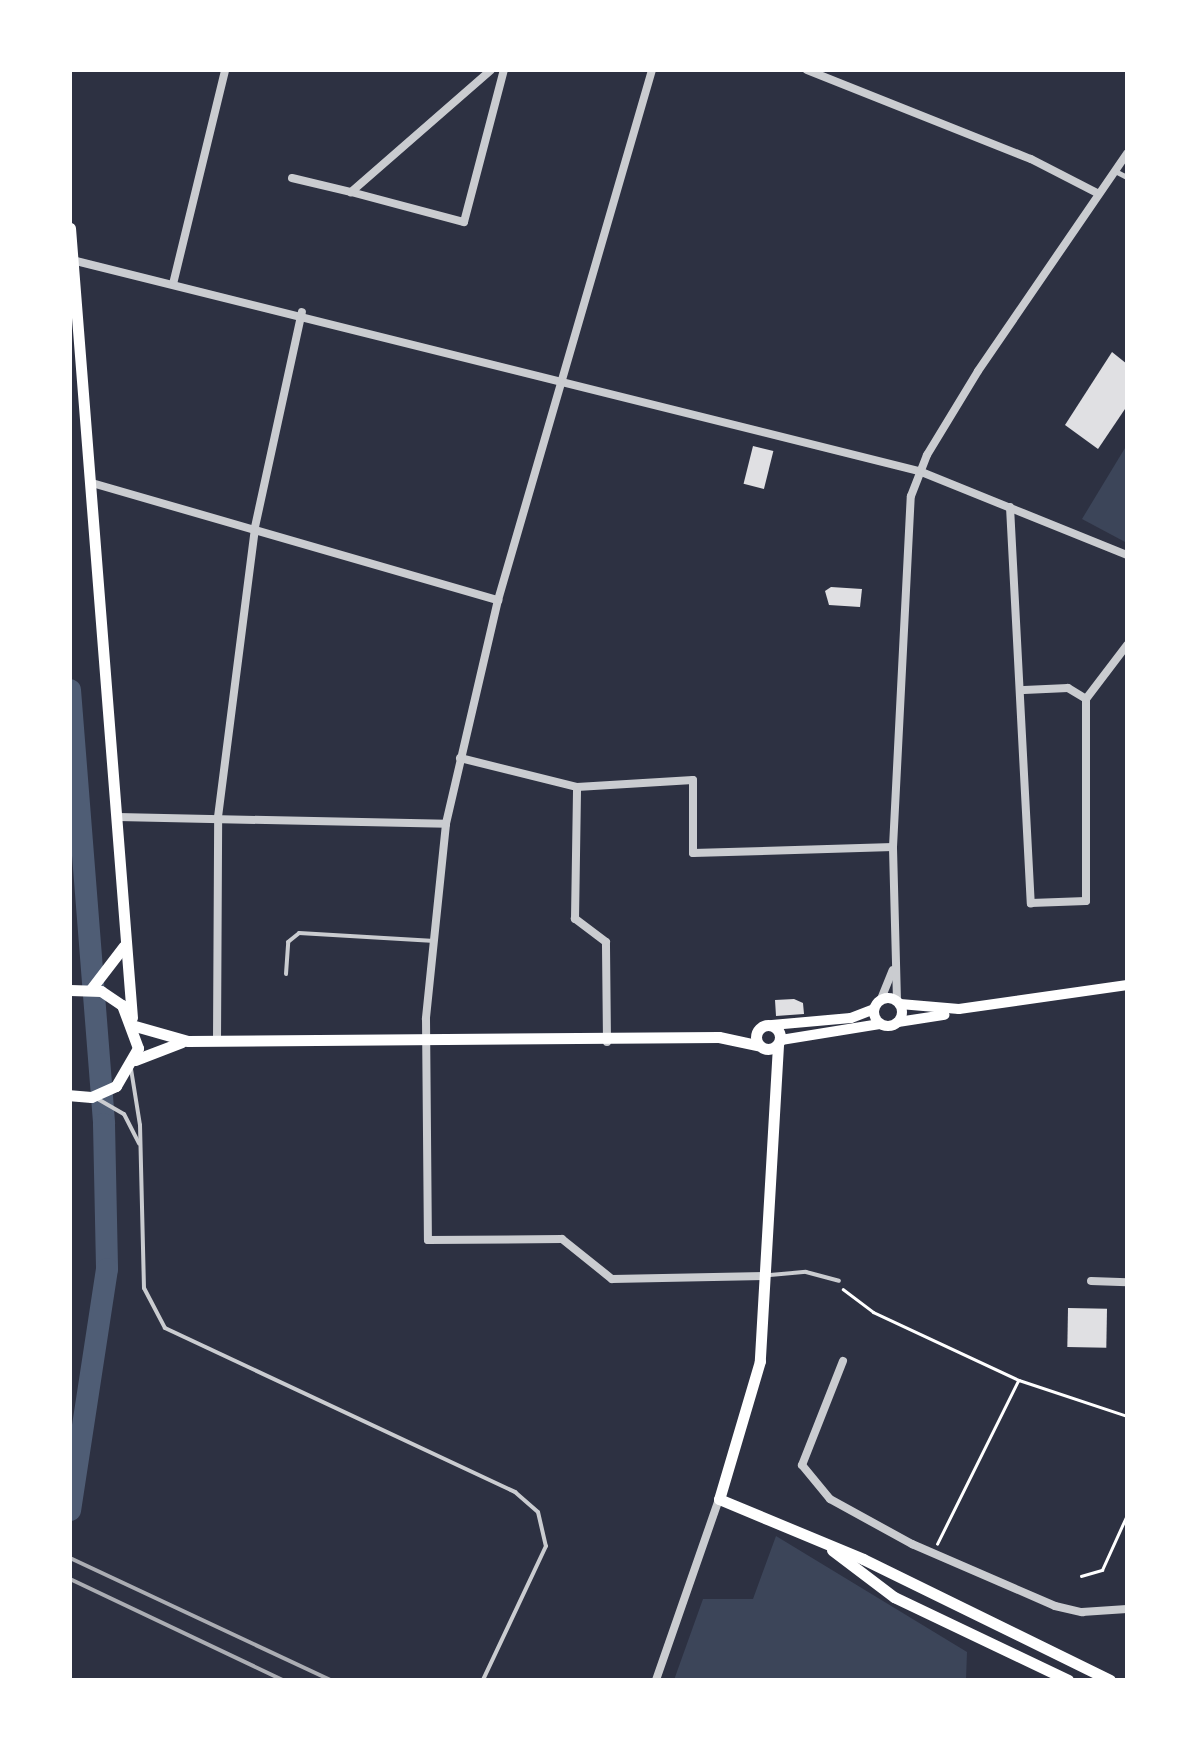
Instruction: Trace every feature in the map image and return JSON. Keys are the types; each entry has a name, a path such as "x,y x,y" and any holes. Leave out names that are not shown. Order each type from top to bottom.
{"main road":[{"path":"70,228 118,816 133,1064"},
{"path":"91,989 109,972 126,937"},
{"path":"720,1037 759,1046 959,1009 1127,985"},
{"path":"73,989 91,989 110,996 133,1022 188,1040 217,1041 607,1042 720,1037 766,1026 852,1018 878,1004 899,1002 959,1009"},
{"path":"898,1022 899,1002"},
{"path":"878,1004 880,1024"},
{"path":"766,1026 779,1043 772,1083 760,1361 719,1499 824,1544 1110,1680"},
{"path":"766,1026 759,1046 772,1083"},
{"path":"81,1096 116,1086 133,1064 188,1040"},
{"path":"824,1544 894,1597 1068,1680"}],"street":[{"path":"174,284 225,70"},
{"path":"351,192 491,70"},
{"path":"292,178 464,222 504,70"},
{"path":"652,70 498,600 446,824 426,1044 428,1240 562,1239 612,1278 764,1276"},
{"path":"807,70 1031,159 1099,194"},
{"path":"899,1002 893,848 907,515 920,471 1127,153"},
{"path":"1115,171 1127,177"},
{"path":"72,260 302,312 920,471 1127,554"},
{"path":"217,1041 218,818 255,527 302,312"},
{"path":"92,483 498,600"},
{"path":"1010,507 1024,690 1031,903 1086,901 1086,699 1127,645"},
{"path":"1024,690 1068,688 1086,699"},
{"path":"460,758 577,787 693,780 693,853 893,848"},
{"path":"577,787 575,919 606,942 607,1042"},
{"path":"118,816 446,824"},
{"path":"878,1004 896,956"},
{"path":"1092,1281 1127,1282"},
{"path":"844,1361 802,1466 830,1499 933,1553 1068,1610 1127,1609"},
{"path":"656,1680 719,1499"}],"lane":[{"path":"286,974 288,942 300,933 435,941"},
{"path":"133,1064 144,1288 165,1328 515,1492 538,1512 546,1546 483,1680"},
{"path":"81,1096 118,1108 139,1145"},
{"path":"764,1276 806,1272 838,1281"}],"path":[{"path":"838,1281 873,1312 1065,1400 1127,1416"},
{"path":"933,1553 1019,1380"},
{"path":"1081,1576 1102,1570 1127,1516"}],"shaded area":[{"path":"1127,449 1127,543 1082,519"},
{"path":"776,1536 967,1652 966,1680 674,1680 703,1599 753,1599"}],"building":[{"path":"1112,352 1127,364 1127,406 1098,449 1065,425"},
{"path":"753,446 773,451 764,489 744,484"},
{"path":"831,587 862,589 860,607 829,605 825,591"},
{"path":"794,999 803,1003 804,1014 776,1016 775,1000"},
{"path":"1068,1308 1107,1309 1106,1348 1067,1347"}],"waterway":[{"path":"70,690 104,1124 107,1269 70,1510"}],"railway":[{"path":"70,1558 330,1680"},
{"path":"70,1579 283,1680"}]}
